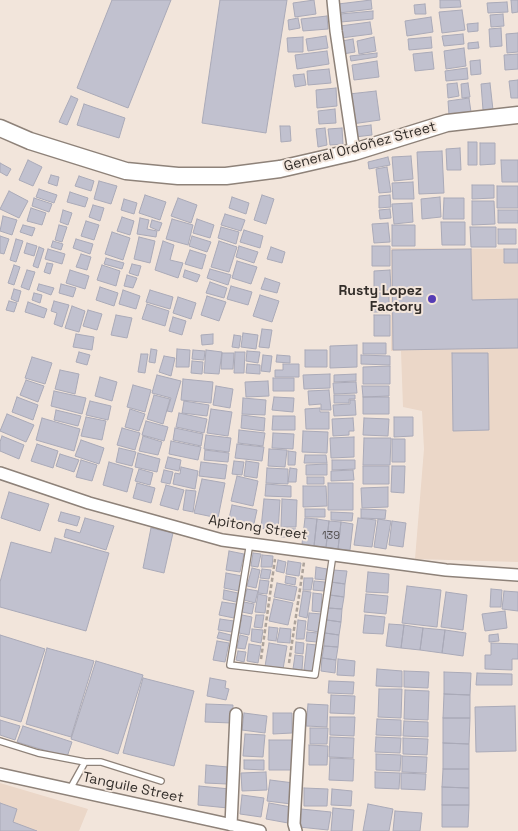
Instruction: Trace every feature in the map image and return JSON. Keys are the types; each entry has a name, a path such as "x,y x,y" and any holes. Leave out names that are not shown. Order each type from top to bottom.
{"main road":[{"name":"General Ordoñez Street","path":"0,128 30,141 126,171 178,176 226,176 280,169 354,152 447,123 518,115"}],"street":[{"path":"333,0 354,152"},
{"name":"Apitong Street","path":"0,473 88,503 222,540 250,542 446,570 518,575"},
{"path":"231,825 236,714"},
{"path":"296,831 294,824 300,714"},
{"name":"Tanguile Street","path":"0,774 260,831"}],"lane":[{"path":"250,542 230,665 315,675 333,554"},
{"path":"0,741 38,753 86,762 100,762 162,781"},
{"path":"70,790 86,762"}],"path":[{"path":"259,668 276,558"},
{"path":"288,672 304,562"}],"shaded area":[{"path":"391,248 518,249 518,562 415,559 424,449 422,411 403,407 401,351 391,351"},
{"path":"0,783 88,809 79,831 0,831"}],"building":[{"path":"112,0 171,0 128,108 77,88"},
{"path":"220,0 287,0 266,133 202,123"},
{"path":"314,0 316,14 295,17 293,3"},
{"path":"371,0 372,9 339,13 338,4"},
{"path":"440,0 460,0 461,7 440,8"},
{"path":"511,0 518,0 518,12 512,13"},
{"path":"507,2 508,12 488,13 487,3"},
{"path":"425,4 426,14 415,14 414,5"},
{"path":"462,10 465,30 442,33 439,12"},
{"path":"373,11 373,19 341,22 340,14"},
{"path":"503,14 504,26 491,27 490,15"},
{"path":"327,16 328,29 303,31 301,19"},
{"path":"431,17 433,32 407,36 405,21"},
{"path":"298,18 300,28 289,30 288,20"},
{"path":"370,22 372,34 341,38 340,26"},
{"path":"478,23 478,31 468,32 467,24"},
{"path":"501,28 502,46 490,47 489,29"},
{"path":"518,33 518,52 507,53 506,34"},
{"path":"463,34 464,44 444,46 442,36"},
{"path":"326,36 328,48 308,51 306,39"},
{"path":"303,37 303,52 288,52 287,38"},
{"path":"374,37 376,51 359,54 357,41"},
{"path":"431,37 432,48 409,50 408,39"},
{"path":"353,39 355,52 343,54 342,41"},
{"path":"478,42 479,48 468,49 468,43"},
{"path":"464,48 466,66 446,69 444,51"},
{"path":"327,51 329,64 297,69 295,55"},
{"path":"432,52 434,69 415,71 413,54"},
{"path":"377,53 377,57 351,61 350,56"},
{"path":"518,54 518,69 505,70 504,55"},
{"path":"480,60 481,74 471,75 470,61"},
{"path":"377,61 379,77 354,80 352,65"},
{"path":"467,68 468,79 446,81 445,71"},
{"path":"329,69 331,83 308,85 307,71"},
{"path":"304,74 306,85 295,87 293,75"},
{"path":"518,80 518,98 511,98 509,81"},
{"path":"457,83 459,96 448,98 447,84"},
{"path":"468,83 470,97 462,98 461,84"},
{"path":"490,83 493,110 483,110 481,84"},
{"path":"336,88 337,106 317,108 316,90"},
{"path":"376,91 380,120 352,124 349,94"},
{"path":"71,96 78,99 67,125 59,122"},
{"path":"469,98 471,112 449,115 448,101"},
{"path":"84,104 125,118 119,138 77,125"},
{"path":"335,109 336,123 319,124 318,111"},
{"path":"371,125 372,135 355,137 354,127"},
{"path":"280,126 290,126 291,141 281,142"},
{"path":"325,128 327,145 318,147 316,129"},
{"path":"342,128 343,144 330,145 328,129"},
{"path":"468,142 477,142 477,165 468,165"},
{"path":"480,143 495,143 495,164 480,165"},
{"path":"460,148 461,170 447,170 446,149"},
{"path":"442,151 444,193 419,194 417,152"},
{"path":"411,156 413,179 394,181 392,157"},
{"path":"388,157 390,165 369,169 368,162"},
{"path":"28,160 42,167 33,186 19,180"},
{"path":"501,160 518,160 518,182 502,182"},
{"path":"0,163 11,169 7,176 0,172"},
{"path":"387,167 391,192 379,193 376,169"},
{"path":"51,175 59,177 57,186 48,183"},
{"path":"79,176 94,181 91,191 75,186"},
{"path":"99,181 117,186 111,204 94,199"},
{"path":"413,182 414,199 393,199 392,183"},
{"path":"472,185 494,185 494,198 472,199"},
{"path":"497,186 518,186 518,208 497,208"},
{"path":"39,189 57,195 54,203 36,197"},
{"path":"9,191 28,201 19,218 0,209"},
{"path":"70,192 88,198 85,207 67,202"},
{"path":"145,195 166,202 160,220 139,213"},
{"path":"262,195 274,199 266,224 254,220"},
{"path":"390,195 391,207 379,208 379,196"},
{"path":"232,197 249,203 246,214 229,208"},
{"path":"440,197 441,217 422,219 421,199"},
{"path":"34,198 52,204 49,212 32,206"},
{"path":"178,198 197,205 191,223 171,216"},
{"path":"444,198 464,198 464,219 443,219"},
{"path":"124,199 137,203 134,214 121,210"},
{"path":"472,201 494,201 495,224 472,225"},
{"path":"412,203 413,222 394,224 392,204"},
{"path":"93,205 104,208 100,221 89,217"},
{"path":"31,208 46,213 42,225 27,221"},
{"path":"390,209 391,218 380,219 379,210"},
{"path":"63,210 72,213 68,225 60,222"},
{"path":"498,210 518,210 518,223 498,223"},
{"path":"225,214 245,220 241,231 221,225"},
{"path":"3,216 17,220 12,235 0,231"},
{"path":"122,217 134,221 130,235 117,231"},
{"path":"140,218 149,220 147,229 157,231 156,237 137,234"},
{"path":"172,219 193,225 188,245 166,239"},
{"path":"197,219 214,225 210,238 193,233"},
{"path":"152,220 162,223 159,231 150,227"},
{"path":"86,221 99,225 94,240 81,236"},
{"path":"441,222 465,222 465,245 442,245"},
{"path":"388,223 390,242 374,243 372,224"},
{"path":"23,225 35,228 32,236 20,232"},
{"path":"59,225 67,227 62,242 55,240"},
{"path":"392,225 415,225 415,246 392,246"},
{"path":"221,227 239,232 236,244 218,238"},
{"path":"470,227 496,227 496,247 471,247"},
{"path":"498,229 516,229 516,244 498,244"},
{"path":"244,230 263,236 260,248 240,242"},
{"path":"112,232 130,238 123,260 105,254"},
{"path":"0,236 9,239 4,254 0,253"},
{"path":"192,236 211,242 207,252 189,246"},
{"path":"139,237 155,241 150,263 134,259"},
{"path":"16,239 23,241 16,262 10,260"},
{"path":"76,239 93,244 90,254 73,248"},
{"path":"53,241 63,244 61,250 51,247"},
{"path":"163,241 174,245 170,260 183,263 178,278 155,270"},
{"path":"219,241 237,247 229,272 211,267"},
{"path":"27,243 37,246 34,256 24,253"},
{"path":"239,246 258,252 254,263 236,257"},
{"path":"372,246 390,246 390,266 372,266"},
{"path":"39,247 44,249 38,268 33,266"},
{"path":"271,247 285,252 282,263 267,259"},
{"path":"48,249 65,254 62,264 45,259"},
{"name":"Rusty Lopez Factory","path":"471,249 472,300 518,299 518,348 393,350 392,250"},
{"path":"504,249 518,249 518,263 504,263"},
{"path":"190,250 206,255 202,269 185,264"},
{"path":"81,254 91,257 87,270 76,267"},
{"path":"106,258 124,263 122,269 104,264"},
{"path":"237,261 257,267 251,284 232,278"},
{"path":"47,263 53,264 50,274 44,272"},
{"path":"132,264 141,266 138,276 129,273"},
{"path":"14,265 20,267 14,285 8,283"},
{"path":"102,265 120,271 116,286 97,280"},
{"path":"210,269 231,275 228,285 207,278"},
{"path":"27,270 35,272 29,290 21,287"},
{"path":"70,270 89,276 85,289 66,283"},
{"path":"185,270 200,275 197,282 183,277"},
{"path":"390,270 391,290 374,290 374,271"},
{"path":"127,275 137,278 133,288 124,286"},
{"path":"265,278 280,283 277,293 261,289"},
{"path":"210,282 227,288 224,298 206,293"},
{"path":"39,284 54,288 51,295 37,290"},
{"path":"61,284 76,288 73,297 59,293"},
{"path":"231,286 252,292 248,305 227,299"},
{"path":"100,287 118,293 114,306 96,300"},
{"path":"14,289 21,291 18,302 11,299"},
{"path":"123,290 140,296 136,309 119,304"},
{"path":"150,290 173,297 170,309 146,302"},
{"path":"34,293 42,295 40,303 32,300"},
{"path":"373,293 389,293 389,312 373,312"},
{"path":"260,295 279,301 272,322 253,316"},
{"path":"207,296 226,302 219,321 201,315"},
{"path":"178,297 196,303 191,319 173,313"},
{"path":"9,301 17,303 14,312 6,310"},
{"path":"54,301 69,305 62,327 54,324 57,313 51,311"},
{"path":"28,302 47,309 44,318 25,312"},
{"path":"147,304 169,311 165,326 142,319"},
{"path":"72,306 85,311 79,332 65,328"},
{"path":"88,310 102,314 97,330 83,326"},
{"path":"116,315 132,318 127,338 111,335"},
{"path":"374,315 390,315 390,336 374,336"},
{"path":"173,317 186,321 182,335 169,331"},
{"path":"262,329 272,330 269,348 259,347"},
{"path":"243,333 258,335 256,349 241,347"},
{"path":"76,334 94,337 92,350 73,347"},
{"path":"213,334 213,344 202,345 201,335"},
{"path":"234,335 241,336 239,348 232,347"},
{"path":"363,343 386,343 386,354 363,354"},
{"path":"357,345 357,367 330,368 330,346"},
{"path":"151,349 157,350 155,363 149,362"},
{"path":"177,349 190,350 189,367 176,367"},
{"path":"193,350 205,351 204,360 192,359"},
{"path":"206,350 222,352 219,374 204,373"},
{"path":"305,350 327,350 327,367 305,367"},
{"path":"247,351 260,352 258,363 246,361"},
{"path":"79,352 90,355 87,365 76,362"},
{"path":"235,352 245,352 244,373 234,373"},
{"path":"222,353 234,353 233,369 221,369"},
{"path":"452,353 488,353 489,430 453,431"},
{"path":"141,354 148,354 145,373 138,372"},
{"path":"263,355 272,356 270,372 261,371"},
{"path":"277,355 290,356 290,363 276,362"},
{"path":"361,355 390,356 390,365 361,364"},
{"path":"164,356 175,358 171,376 159,372"},
{"path":"32,357 52,363 45,384 25,378"},
{"path":"192,361 203,362 202,374 191,373"},
{"path":"247,364 260,365 260,374 246,373"},
{"path":"283,364 299,364 299,377 275,377 275,370 283,370"},
{"path":"390,366 390,384 363,384 363,367"},
{"path":"60,370 79,374 75,394 55,389"},
{"path":"330,374 330,388 304,389 303,375"},
{"path":"356,374 356,381 334,382 334,375"},
{"path":"157,375 181,381 172,412 167,411 171,398 152,393"},
{"path":"100,377 117,382 112,401 95,396"},
{"path":"273,378 294,378 294,391 273,391"},
{"path":"183,379 213,382 211,403 181,400"},
{"path":"26,380 44,386 38,402 20,395"},
{"path":"268,381 269,396 246,397 245,382"},
{"path":"356,382 357,393 334,394 333,383"},
{"path":"133,385 151,390 145,412 127,407"},
{"path":"216,386 233,389 230,408 213,405"},
{"path":"362,386 389,386 389,396 363,397"},
{"path":"329,390 331,410 321,410 321,404 309,405 308,391"},
{"path":"54,391 86,398 82,414 51,406"},
{"path":"154,395 170,399 163,424 147,419"},
{"path":"334,395 355,395 355,399 349,399 349,403 334,403"},
{"path":"17,397 38,405 33,420 12,412"},
{"path":"274,397 294,398 293,412 272,410"},
{"path":"363,397 389,397 389,414 363,414"},
{"path":"243,398 266,400 265,415 242,414"},
{"path":"350,400 355,400 356,415 334,416 333,405 350,404"},
{"path":"90,401 111,406 108,420 86,415"},
{"path":"184,401 209,405 207,416 182,413"},
{"path":"320,408 320,412 329,412 329,429 306,429 305,409"},
{"path":"130,409 145,414 139,431 125,427"},
{"path":"211,409 232,412 228,436 207,433"},
{"path":"56,410 81,416 78,426 54,420"},
{"path":"179,413 207,419 204,433 176,427"},
{"path":"7,414 34,425 26,442 0,431"},
{"path":"242,415 265,418 264,431 241,428"},
{"path":"273,416 295,416 295,430 272,430"},
{"path":"86,417 106,421 102,440 81,436"},
{"path":"394,417 413,417 413,436 394,437"},
{"path":"42,418 80,429 74,451 36,440"},
{"path":"353,418 354,431 349,431 349,435 333,436 332,419"},
{"path":"364,418 389,419 388,436 363,435"},
{"path":"146,421 168,427 164,441 142,435"},
{"path":"122,428 140,433 135,450 117,445"},
{"path":"175,428 203,434 201,446 173,440"},
{"path":"239,430 265,433 263,446 238,443"},
{"path":"303,431 328,432 327,453 302,452"},
{"path":"273,433 294,434 293,449 272,448"},
{"path":"206,435 231,438 229,452 204,449"},
{"path":"2,436 24,445 19,459 0,451"},
{"path":"143,436 162,442 158,455 139,451"},
{"path":"354,437 354,457 331,458 330,438"},
{"path":"364,438 391,438 390,465 363,465"},
{"path":"392,439 405,439 405,462 392,462"},
{"path":"81,440 104,448 99,464 75,456"},
{"path":"171,441 201,447 198,460 169,454"},
{"path":"37,444 58,451 53,468 31,461"},
{"path":"237,444 264,447 262,461 235,458"},
{"path":"119,448 136,452 132,466 116,462"},
{"path":"269,449 287,450 285,467 268,466"},
{"path":"205,450 229,453 228,462 204,460"},
{"path":"288,451 296,452 295,465 288,465"},
{"path":"138,453 160,459 157,472 135,467"},
{"path":"60,454 79,460 74,472 56,466"},
{"path":"305,455 326,455 327,463 304,463"},
{"path":"168,457 181,460 179,471 165,468"},
{"path":"81,460 97,465 92,481 76,477"},
{"path":"332,460 355,460 355,469 332,470"},
{"path":"234,461 244,462 242,475 232,474"},
{"path":"246,461 259,463 257,478 244,476"},
{"path":"109,462 133,469 127,492 103,485"},
{"path":"201,462 227,465 225,479 199,476"},
{"path":"327,464 327,475 306,475 306,465"},
{"path":"363,466 389,466 389,484 363,484"},
{"path":"392,466 405,466 404,493 391,492"},
{"path":"181,467 198,471 195,489 173,484 175,473 180,474"},
{"path":"267,468 288,469 288,484 266,483"},
{"path":"290,468 297,469 296,482 288,482"},
{"path":"139,469 153,473 150,485 135,481"},
{"path":"164,470 173,472 170,484 161,482"},
{"path":"353,470 354,480 331,481 331,471"},
{"path":"237,476 258,481 253,506 231,501"},
{"path":"307,477 324,477 324,484 307,484"},
{"path":"202,479 225,483 218,518 194,513"},
{"path":"137,483 155,488 151,503 133,498"},
{"path":"328,483 353,483 353,510 328,510"},
{"path":"266,484 291,486 291,497 265,496"},
{"path":"166,485 184,490 178,510 160,505"},
{"path":"303,486 326,486 327,506 303,507"},
{"path":"388,487 388,507 362,508 361,488"},
{"path":"186,490 196,491 193,512 183,510"},
{"path":"9,492 49,504 40,531 1,518"},
{"path":"264,499 280,500 278,532 261,528"},
{"path":"282,499 297,500 296,527 281,527"},
{"path":"232,505 257,510 253,528 228,523"},
{"path":"305,509 325,509 325,517 305,517"},
{"path":"361,509 386,510 385,519 361,518"},
{"path":"61,512 80,517 77,526 58,521"},
{"path":"331,512 353,513 352,521 331,520"},
{"path":"85,518 114,526 106,550 64,537 66,529 80,533"},
{"path":"305,518 317,519 314,546 302,544"},
{"path":"358,518 376,520 372,547 354,545"},
{"path":"317,519 329,521 326,547 314,546"},
{"path":"378,519 391,521 386,549 374,547"},
{"path":"329,521 341,522 338,549 326,547"},
{"path":"392,521 406,523 403,547 389,545"},
{"path":"341,522 353,524 350,550 338,549"},
{"path":"151,528 173,533 164,573 143,568"},
{"path":"281,528 296,529 295,537 281,537"},
{"path":"55,538 109,553 86,631 0,607 0,582 11,542 51,553"},
{"path":"229,551 244,554 240,572 226,570"},
{"path":"253,553 261,554 258,567 251,566"},
{"path":"262,555 273,556 272,567 261,567"},
{"path":"278,560 286,562 284,573 276,571"},
{"path":"288,561 301,563 299,576 286,574"},
{"path":"316,567 327,569 326,580 315,579"},
{"path":"252,568 260,570 256,588 247,586"},
{"path":"262,569 271,570 269,579 260,578"},
{"path":"333,570 347,571 345,584 331,582"},
{"path":"368,572 389,574 388,593 366,592"},
{"path":"226,573 242,576 239,591 224,588"},
{"path":"286,576 296,578 295,585 285,583"},
{"path":"304,578 313,578 311,590 303,590"},
{"path":"260,580 269,581 267,594 258,593"},
{"path":"314,581 325,582 324,591 313,590"},
{"path":"331,582 345,584 344,597 330,595"},
{"path":"277,583 297,587 294,601 274,597"},
{"path":"407,586 441,590 437,627 402,623"},
{"path":"247,589 258,591 255,603 244,600"},
{"path":"491,589 502,590 501,607 490,607"},
{"path":"224,590 238,593 236,602 223,599"},
{"path":"303,591 311,592 307,618 299,616"},
{"path":"504,591 518,592 518,611 502,609"},
{"path":"446,592 467,595 463,630 441,627"},
{"path":"313,593 322,594 321,612 312,611"},
{"path":"258,594 267,596 265,613 255,612"},
{"path":"366,594 388,596 386,614 364,612"},
{"path":"330,595 344,597 342,609 328,608"},
{"path":"274,599 293,603 288,625 269,621"},
{"path":"222,602 236,604 234,618 219,615"},
{"path":"244,602 254,604 252,614 242,612"},
{"path":"328,608 342,609 341,622 327,620"},
{"path":"505,611 507,628 485,631 482,614"},
{"path":"309,613 322,614 319,632 307,630"},
{"path":"242,615 252,617 249,635 239,633"},
{"path":"256,615 264,615 262,628 254,627"},
{"path":"365,615 385,617 383,634 363,633"},
{"path":"220,619 234,621 232,632 218,630"},
{"path":"298,620 306,621 304,639 296,639"},
{"path":"327,620 341,622 339,635 325,633"},
{"path":"389,624 404,625 401,648 386,646"},
{"path":"404,625 423,628 420,650 401,648"},
{"path":"269,627 278,628 276,641 268,640"},
{"path":"280,628 291,629 290,643 277,642"},
{"path":"423,628 445,630 442,653 420,650"},
{"path":"252,629 263,630 261,643 251,641"},
{"path":"445,630 466,633 463,656 442,653"},
{"path":"219,632 231,635 230,641 217,638"},
{"path":"307,632 318,633 317,642 306,641"},
{"path":"325,633 339,635 338,647 324,646"},
{"path":"498,634 499,641 489,642 489,635"},
{"path":"0,635 45,649 21,722 0,716"},
{"path":"240,635 248,637 245,649 237,648"},
{"path":"217,641 229,643 225,662 213,660"},
{"path":"296,642 304,643 303,654 295,653"},
{"path":"269,643 287,646 283,669 265,666"},
{"path":"491,643 518,644 518,659 512,659 512,670 485,669 485,655 491,655"},
{"path":"249,644 261,646 258,663 247,661"},
{"path":"307,644 317,645 314,671 304,670"},
{"path":"324,646 338,647 336,660 322,658"},
{"path":"47,648 94,661 71,737 26,724"},
{"path":"238,651 246,652 244,662 236,660"},
{"path":"295,655 303,656 302,670 293,669"},
{"path":"322,658 336,660 335,673 321,671"},
{"path":"338,659 355,661 354,676 337,675"},
{"path":"96,661 143,675 118,754 71,739"},
{"path":"377,669 402,671 402,687 376,686"},
{"path":"404,671 429,672 428,688 404,687"},
{"path":"444,672 471,673 470,695 444,694"},
{"path":"477,673 512,674 512,685 476,685"},
{"path":"143,678 194,691 174,766 123,753"},
{"path":"210,678 226,681 225,688 229,689 226,700 207,696"},
{"path":"329,681 354,682 353,694 328,693"},
{"path":"379,689 402,689 401,718 378,717"},
{"path":"405,690 429,691 428,720 404,719"},
{"path":"444,694 470,695 470,718 443,718"},
{"path":"331,695 355,696 354,714 330,713"},
{"path":"206,704 233,705 232,723 205,722"},
{"path":"308,704 328,705 327,727 306,726"},
{"path":"515,706 516,751 476,752 475,707"},
{"path":"244,713 267,716 265,733 242,730"},
{"path":"273,713 292,713 292,733 273,734"},
{"path":"330,717 355,717 354,736 330,735"},
{"path":"443,718 470,718 469,744 443,743"},
{"path":"377,719 401,720 401,736 376,735"},
{"path":"0,720 20,726 15,740 0,735"},
{"path":"404,721 428,722 428,737 403,736"},
{"path":"23,726 72,742 67,757 17,742"},
{"path":"310,728 328,728 327,744 310,744"},
{"path":"245,734 265,735 263,757 243,756"},
{"path":"330,737 354,738 353,758 329,757"},
{"path":"376,737 401,738 400,753 375,752"},
{"path":"403,738 428,739 427,755 403,754"},
{"path":"269,740 294,740 294,770 269,770"},
{"path":"443,743 469,744 469,769 443,769"},
{"path":"309,745 328,746 327,765 309,765"},
{"path":"376,754 401,755 400,771 376,770"},
{"path":"402,756 427,757 426,773 402,772"},
{"path":"330,758 354,759 353,781 329,780"},
{"path":"244,760 264,760 264,770 244,769"},
{"path":"206,765 228,767 227,784 205,783"},
{"path":"443,769 469,769 469,788 442,787"},
{"path":"266,772 267,790 242,791 241,773"},
{"path":"375,772 400,773 399,789 375,788"},
{"path":"401,773 426,774 425,790 401,789"},
{"path":"270,780 294,783 291,804 267,801"},
{"path":"199,786 230,789 228,808 198,805"},
{"path":"442,787 469,788 469,805 442,805"},
{"path":"304,788 328,789 327,806 304,806"},
{"path":"332,789 352,791 351,806 331,805"},
{"path":"242,795 264,798 261,817 240,814"},
{"path":"0,803 17,809 13,822 37,831 0,831"},
{"path":"269,803 291,807 288,823 266,819"},
{"path":"368,804 393,809 389,831 363,831"},
{"path":"442,805 469,805 468,827 442,827"},
{"path":"333,808 354,810 352,831 331,831"},
{"path":"301,809 331,812 328,830 299,827"},
{"path":"395,811 422,813 420,831 393,831"}],"place":[{"name":"Rusty Lopez Factory","path":"432,299"}]}
